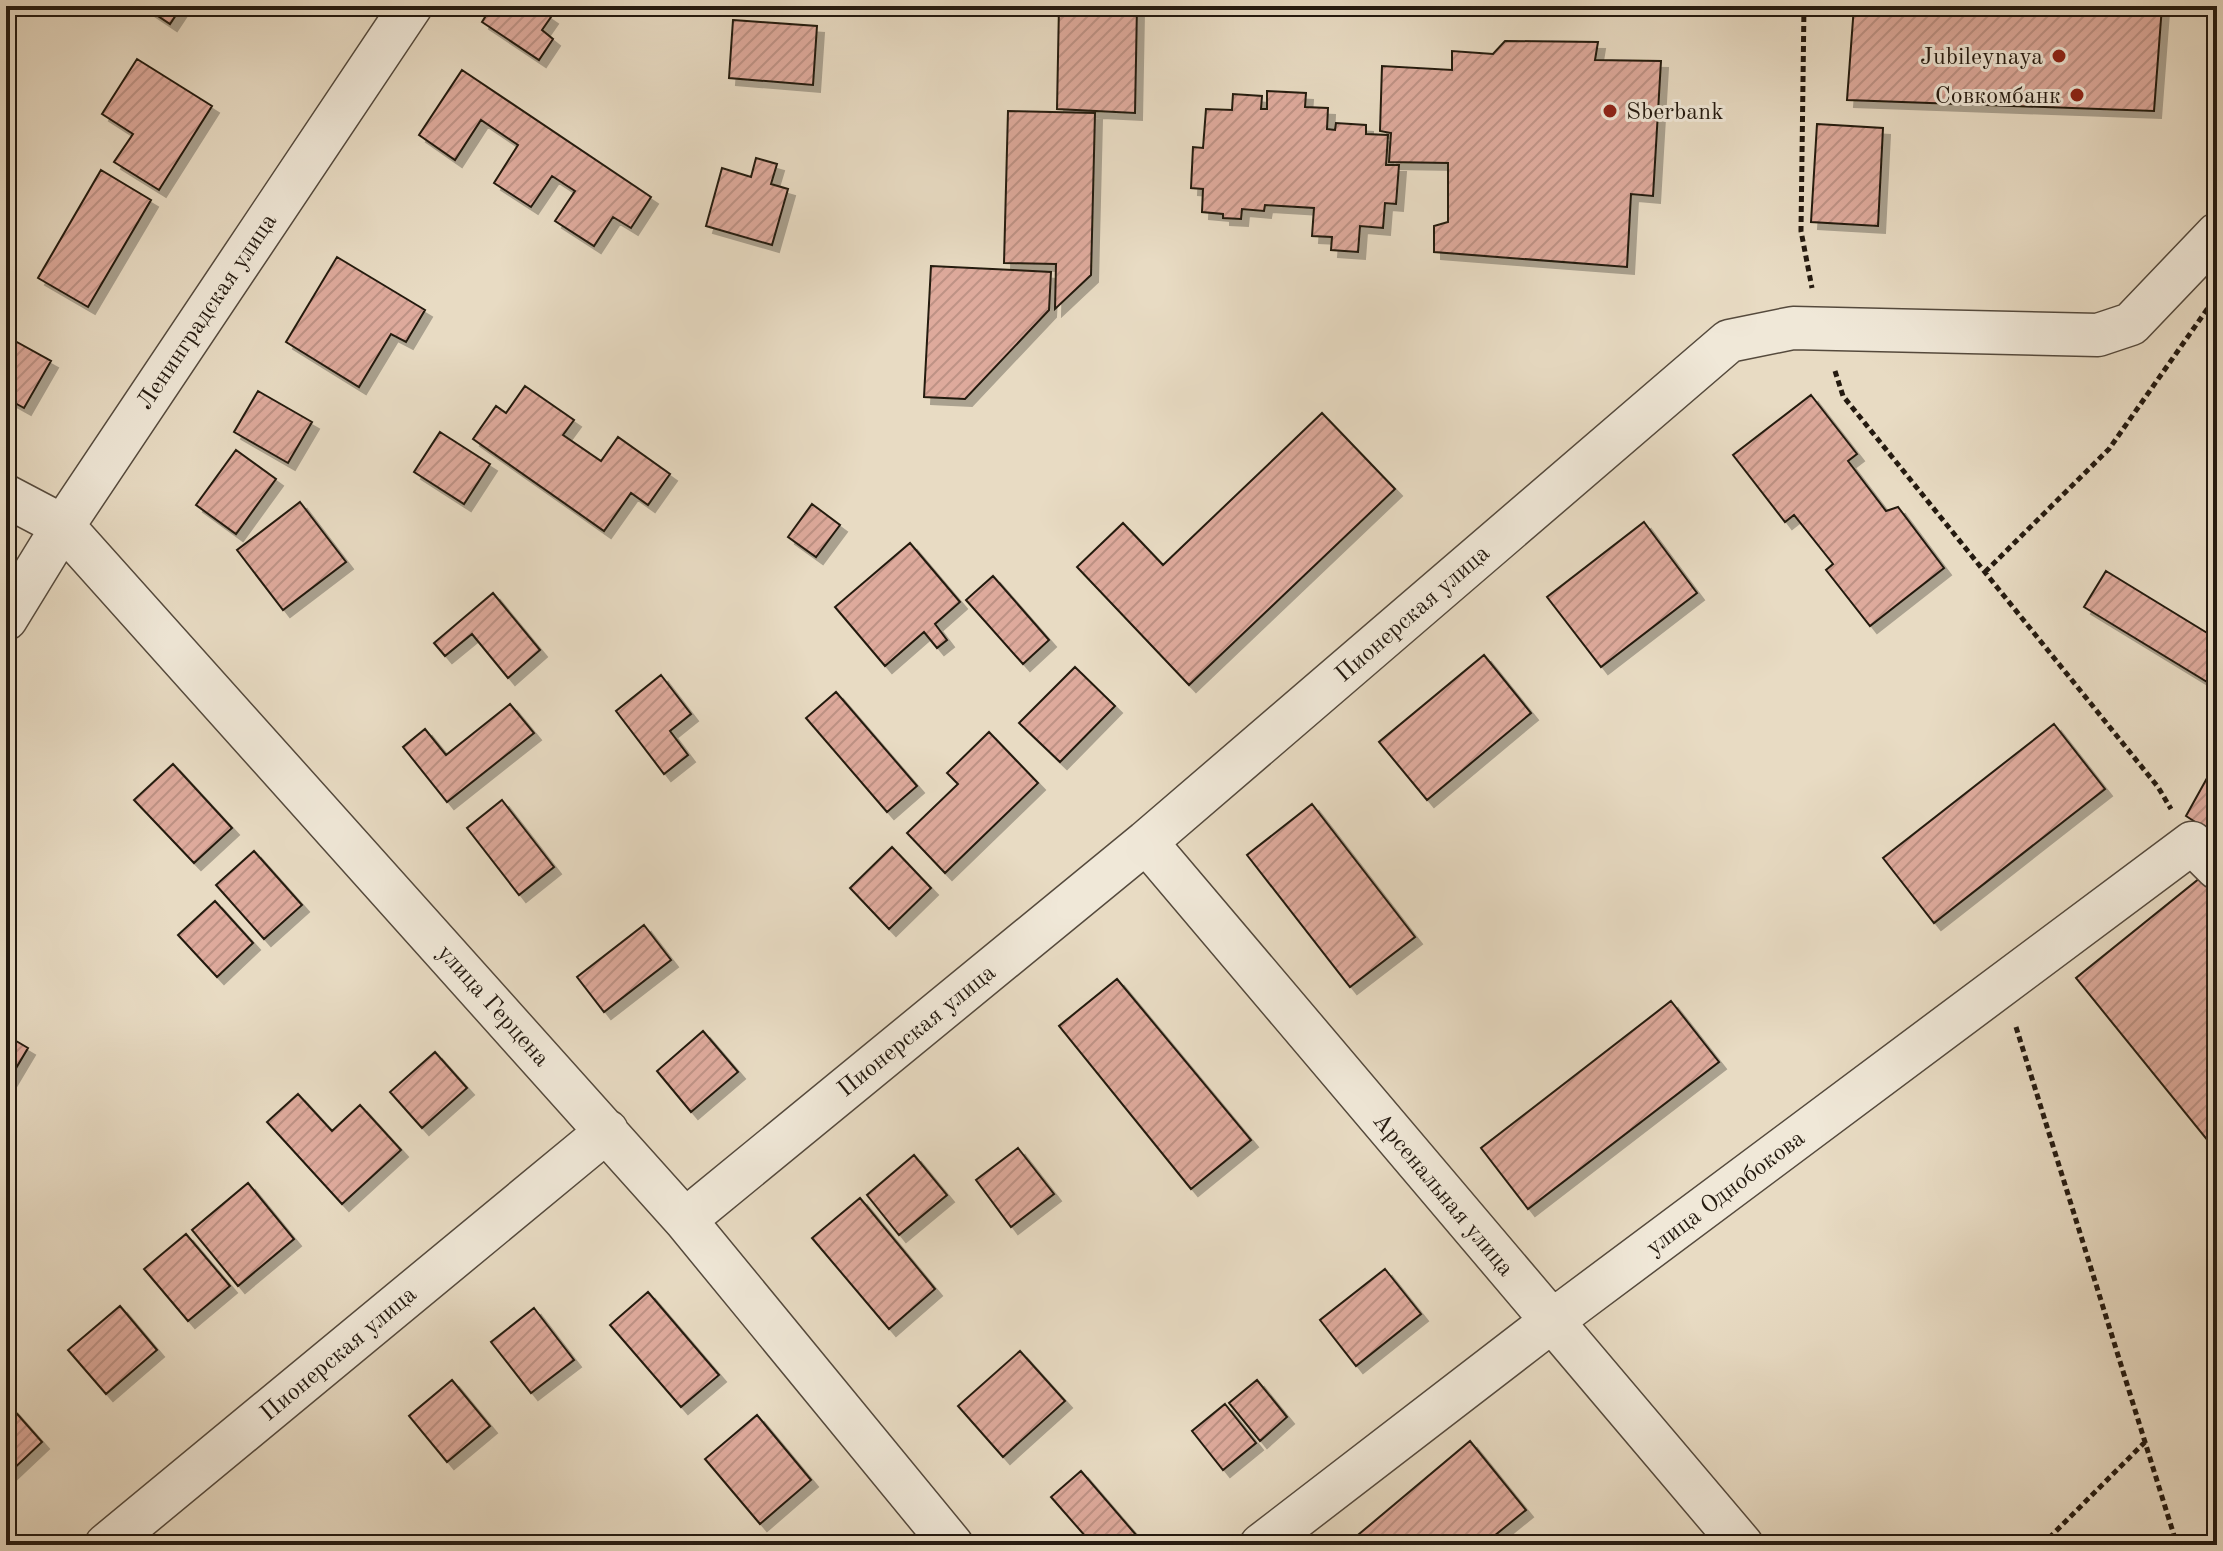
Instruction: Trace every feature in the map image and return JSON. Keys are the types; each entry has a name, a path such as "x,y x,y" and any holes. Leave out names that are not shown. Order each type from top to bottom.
{"street":[{"name":"Ленинградская улица","path":"6,619 63,526 411,6"},
{"name":"Пионерская улица","path":"685,1220 1146,842 1729,341 1793,328 2098,335 2131,324 2217,234"},
{"name":"улица Герцена","path":"6,496 63,526 685,1220 952,1545"},
{"name":"Арсенальная улица","path":"1146,842 1742,1545"},
{"name":"улица Однобокова","path":"1261,1545 1552,1321 2002,984 2205,855"},
{"name":"Пионерская улица","path":"106,1545 607,1131"}],"path":[{"path":"1804,6 1801,231 1820,329 1843,396 2158,787 2205,855"},
{"path":"1985,572 2109,449 2208,307"},
{"path":"2002,984 2177,1545"},
{"path":"2042,1545 2145,1442"}],"building":[{"path":"143,6 182,6 170,24"},
{"path":"492,6 535,6 551,17 542,30 553,39 539,60 482,22"},
{"path":"1059,6 1137,6 1135,113 1057,109"},
{"path":"1854,6 2162,6 2154,111 1847,100"},
{"path":"733,20 817,26 813,85 729,78"},
{"path":"1505,41 1598,42 1595,60 1661,61 1653,196 1631,194 1627,267 1434,252 1434,226 1448,222 1448,163 1389,162 1391,133 1380,131 1382,66 1452,70 1452,51 1493,54"},
{"path":"137,59 212,106 159,190 114,162 133,134 102,114"},
{"path":"462,70 651,197 631,228 613,217 594,246 555,221 575,191 552,176 531,207 494,183 518,145 481,120 455,160 419,135"},
{"path":"1267,91 1306,93 1305,107 1328,108 1327,129 1335,130 1336,123 1366,125 1366,134 1388,135 1386,165 1399,165 1396,204 1385,203 1383,228 1360,226 1358,252 1331,250 1332,237 1312,236 1314,208 1265,205 1264,211 1242,209 1241,219 1202,212 1203,189 1191,188 1193,147 1203,148 1206,109 1232,110 1233,94 1262,96 1261,109 1267,109"},
{"path":"1008,111 1095,113 1091,275 1055,309 1056,264 1004,263"},
{"path":"1817,124 1883,128 1878,226 1811,222"},
{"path":"756,158 777,164 771,184 788,189 772,245 706,226 722,168 751,177"},
{"path":"101,170 151,200 88,307 38,278"},
{"path":"337,257 425,310 406,342 391,334 359,387 286,342"},
{"path":"931,266 1051,272 1049,310 965,399 924,397"},
{"path":"6,336 51,361 24,408 6,398"},
{"path":"525,386 574,420 563,435 601,461 618,437 670,474 648,505 631,493 604,531 473,439 496,406 506,413"},
{"path":"258,391 312,422 288,463 234,432"},
{"path":"1811,395 1857,454 1848,461 1886,511 1898,507 1944,568 1870,626 1826,570 1833,564 1794,515 1785,522 1733,455"},
{"path":"1322,413 1395,489 1189,685 1077,567 1123,523 1163,565"},
{"path":"440,432 490,464 464,504 414,472"},
{"path":"236,450 276,479 236,534 196,505"},
{"path":"300,502 346,562 283,610 237,550"},
{"path":"812,504 840,525 816,557 788,537"},
{"path":"1644,522 1697,593 1601,667 1547,597"},
{"path":"910,543 960,602 935,624 947,640 937,648 924,632 885,666 835,607"},
{"path":"2106,571 2217,639 2217,688 2084,607"},
{"path":"993,576 1049,640 1023,664 966,600"},
{"path":"493,593 540,650 508,678 472,634 445,656 434,643"},
{"path":"1484,655 1531,713 1427,800 1379,742"},
{"path":"1075,667 1115,706 1060,762 1019,723"},
{"path":"661,675 691,714 670,731 688,755 664,774 616,711"},
{"path":"836,692 917,786 887,812 806,718"},
{"path":"510,704 534,733 447,802 403,747 425,729 446,755"},
{"path":"2054,724 2105,789 1934,923 1883,858"},
{"path":"989,732 1038,783 945,873 907,833 958,784 947,773"},
{"path":"2217,760 2217,836 2186,816"},
{"path":"173,764 232,828 194,863 134,800"},
{"path":"502,800 554,867 519,895 467,828"},
{"path":"1312,804 1415,937 1350,987 1247,855"},
{"path":"892,847 931,888 889,929 850,888"},
{"path":"254,851 302,905 264,939 216,885"},
{"path":"2200,878 2217,899 2217,1152 2076,978"},
{"path":"215,901 253,943 217,977 178,935"},
{"path":"644,925 671,960 604,1012 577,977"},
{"path":"1117,979 1251,1140 1191,1189 1059,1026"},
{"path":"1671,1001 1719,1062 1528,1209 1481,1148"},
{"path":"703,1031 738,1072 691,1112 657,1071"},
{"path":"6,1035 28,1048 6,1085"},
{"path":"435,1052 467,1088 422,1128 390,1092"},
{"path":"298,1094 332,1131 360,1105 401,1150 342,1204 267,1122"},
{"path":"1018,1148 1054,1194 1011,1227 976,1180"},
{"path":"914,1155 947,1195 899,1235 867,1195"},
{"path":"248,1183 294,1239 238,1286 192,1230"},
{"path":"860,1198 935,1289 889,1329 812,1238"},
{"path":"186,1234 230,1286 188,1321 144,1269"},
{"path":"1385,1269 1421,1314 1356,1366 1320,1320"},
{"path":"648,1292 719,1375 681,1407 610,1325"},
{"path":"120,1306 157,1350 106,1394 68,1350"},
{"path":"534,1308 574,1360 531,1393 491,1342"},
{"path":"1020,1351 1065,1401 1003,1457 958,1406"},
{"path":"452,1380 490,1426 447,1462 409,1416"},
{"path":"1257,1380 1287,1417 1260,1441 1229,1403"},
{"path":"1225,1404 1256,1443 1223,1470 1192,1431"},
{"path":"11,1407 42,1442 6,1476 6,1412"},
{"path":"757,1415 811,1480 760,1524 705,1459"},
{"path":"1470,1441 1526,1510 1483,1545 1346,1545"},
{"path":"1081,1471 1137,1536 1127,1545 1093,1545 1051,1497"}],"place":[{"name":"Jubileynaya","path":"2059,56"},
{"name":"Совкомбанк","path":"2077,95"},
{"name":"Sberbank","path":"1610,111"}]}
